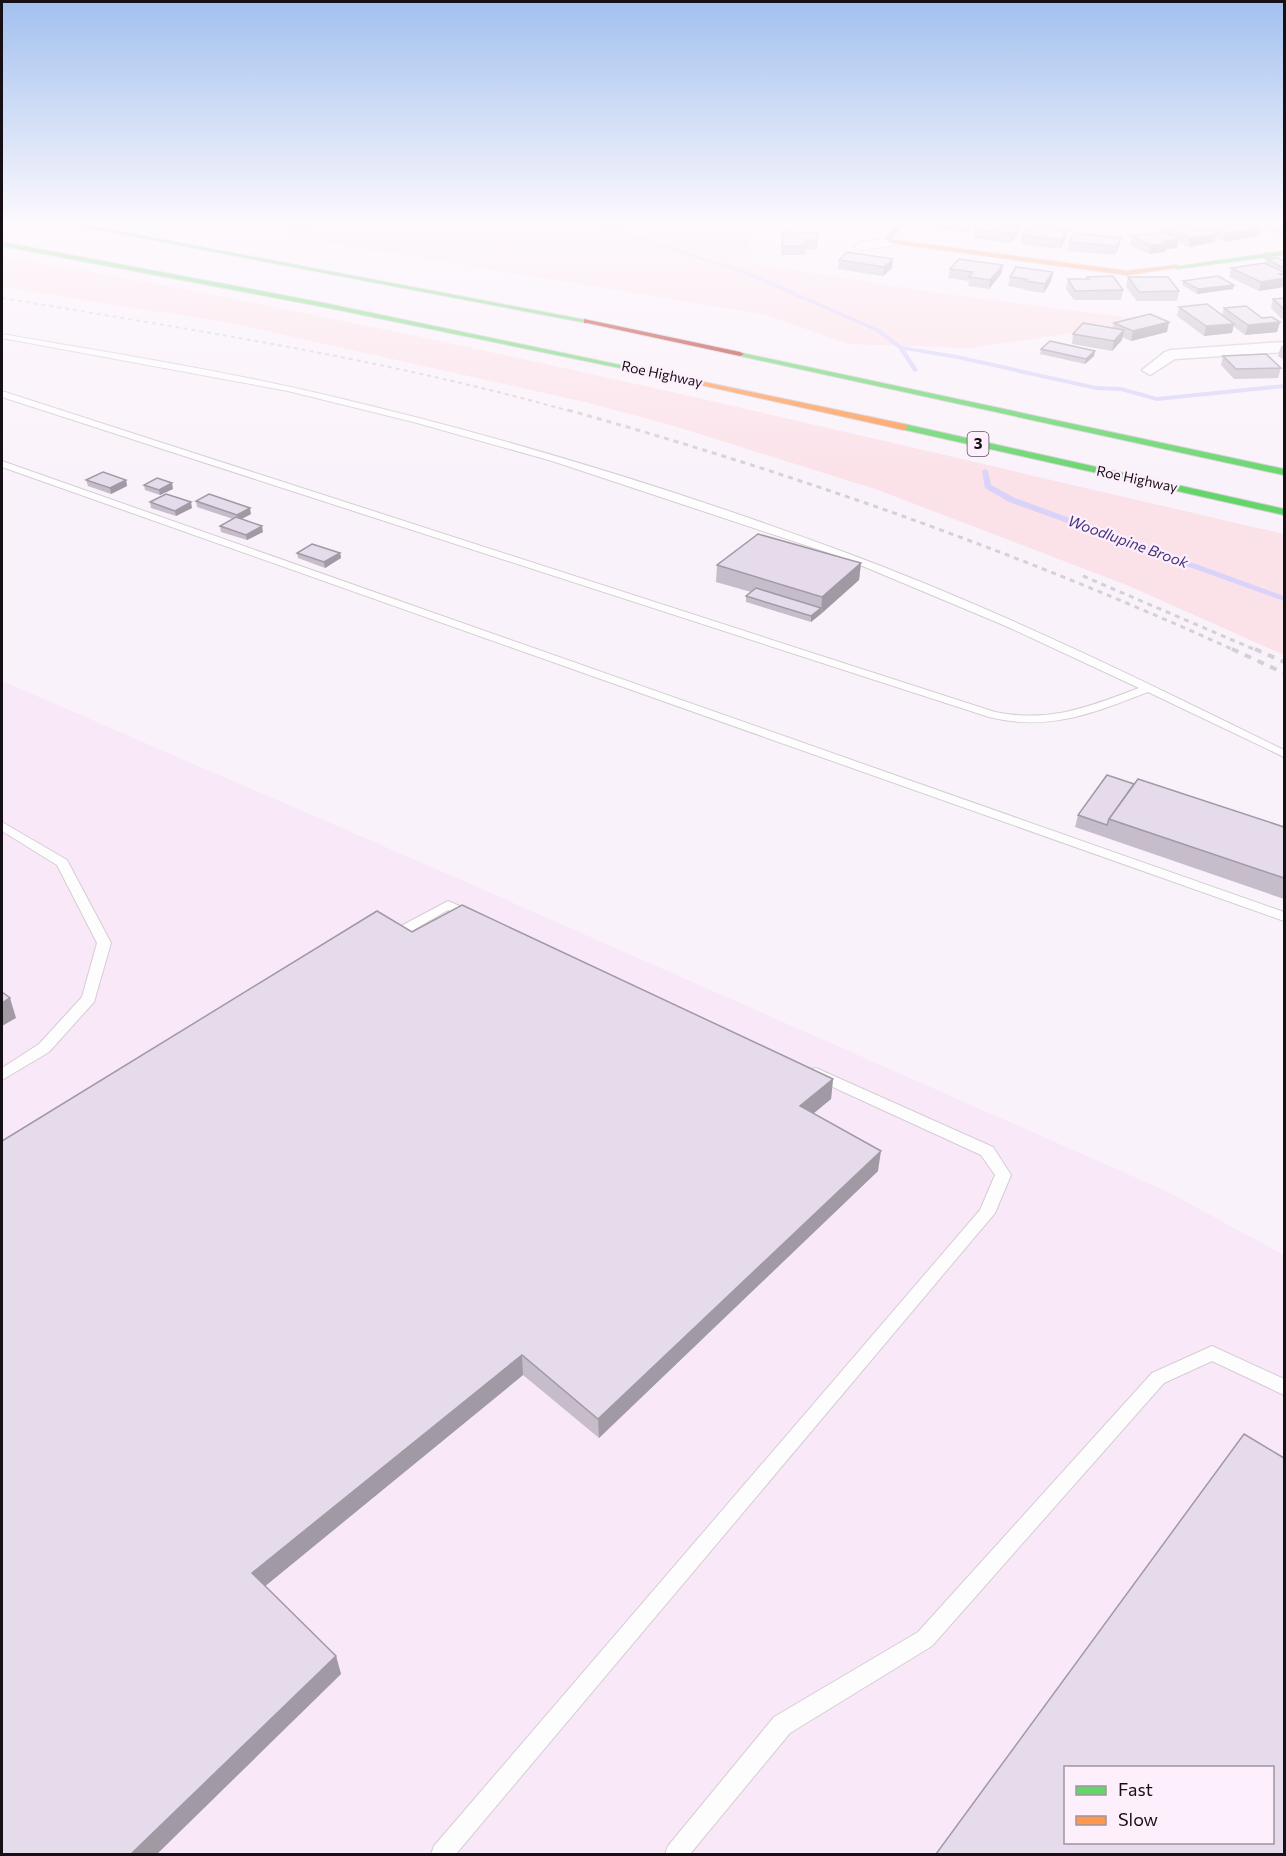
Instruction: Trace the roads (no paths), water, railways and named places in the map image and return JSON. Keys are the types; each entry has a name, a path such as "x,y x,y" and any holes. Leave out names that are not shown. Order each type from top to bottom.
{"main road":[{"name":"Roe Highway","path":"361,312 478,335 1284,512"},
{"name":"3","path":"546,312 1284,472"}],"street":[{"path":"1150,370 1172,355 1284,347"}],"lane":[{"path":"2,336 156,363 329,398 413,419 595,471 841,554 981,610 1150,688 1284,754"},
{"path":"2,394 993,716 1024,722 1054,721 1150,688"},
{"path":"2,464 1284,917"},
{"path":"2,826 62,863 104,943 89,999 44,1048 2,1075"},
{"path":"391,938 448,905 491,925"},
{"path":"442,1854 987,1213 1003,1175 987,1151 804,1068"},
{"path":"676,1854 782,1725 924,1639 1158,1378 1212,1353 1284,1387"}],"waterway":[{"name":"Woodlupine Brook","path":"835,312 879,331 900,347"},
{"path":"900,347 957,357 1096,388 1121,389 1157,399 1284,386"},
{"name":"Woodlupine Brook","path":"900,347 915,370"},
{"name":"Woodlupine Brook","path":"985,471 988,486 1012,500 1284,599"}],"railway":[{"path":"83,312 361,361 503,393 573,412"},
{"path":"568,410 738,461 906,517 1072,581 1236,651"},
{"path":"1083,576 1258,651"},
{"path":"1232,649 1284,673"},
{"path":"1255,649 1284,662"}]}
